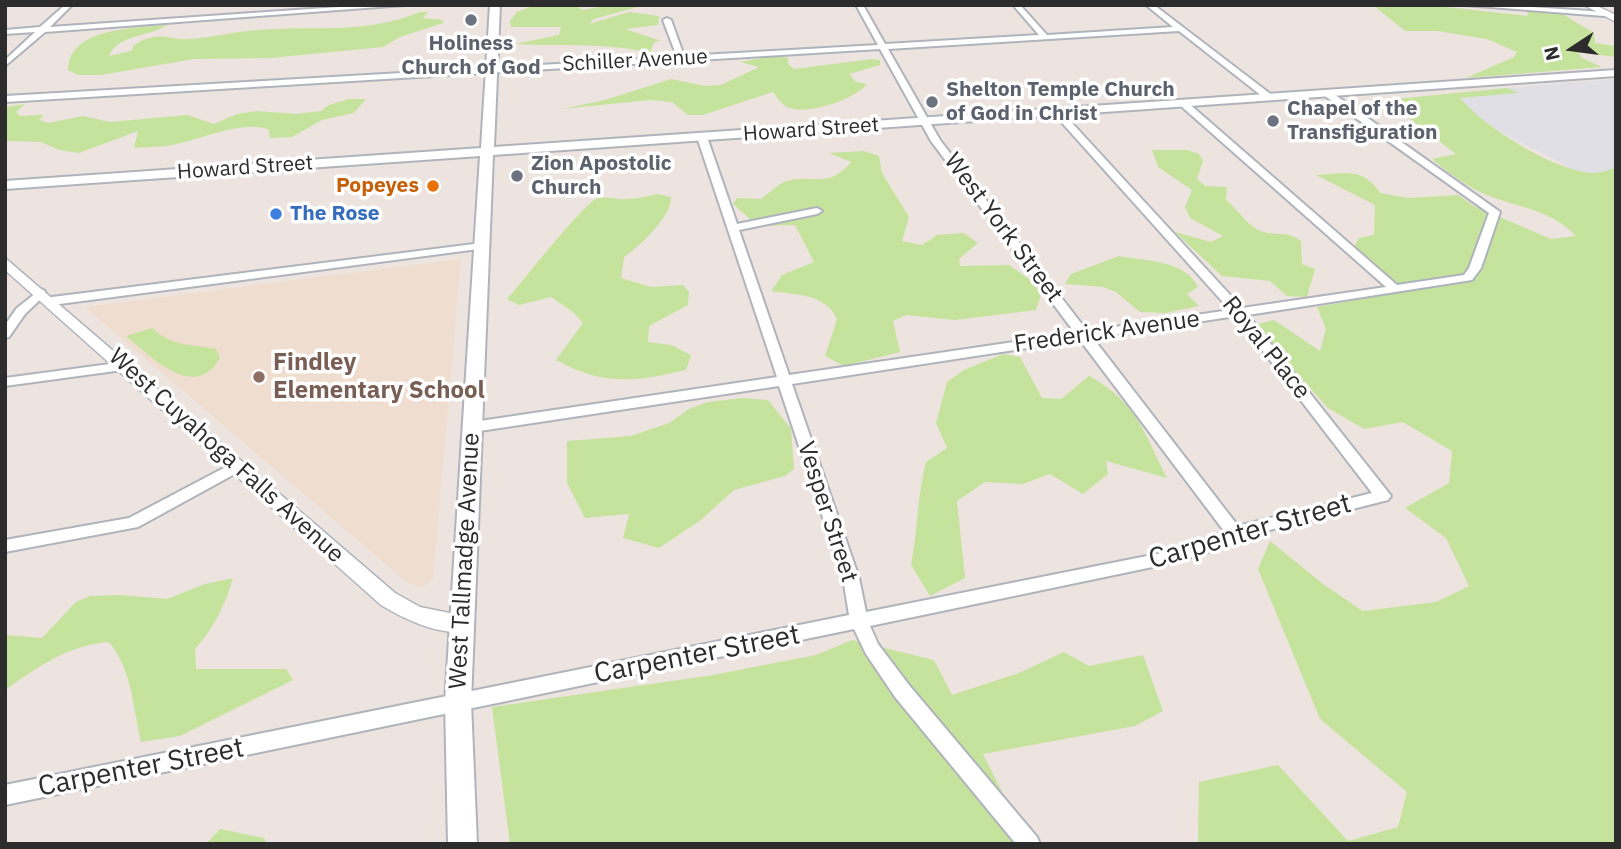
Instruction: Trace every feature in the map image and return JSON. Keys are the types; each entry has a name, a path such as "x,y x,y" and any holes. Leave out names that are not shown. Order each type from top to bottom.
{"main road":[{"name":"West Tallmadge Avenue","path":"463,844 458,702 461,623 495,5"},
{"name":"Howard Street","path":"5,185 1616,73"}],"street":[{"path":"5,64 69,5"},
{"path":"5,32 402,5"},
{"name":"West York Street","path":"859,5 936,141 1082,335 1201,485 1234,533"},
{"path":"1016,5 1045,37"},
{"path":"1149,5 1270,98"},
{"path":"1468,5 1604,13"},
{"path":"1588,5 1616,19"},
{"path":"667,20 681,58"},
{"name":"Schiller Avenue","path":"5,99 1180,29"},
{"name":"Frederick Avenue","path":"473,428 1468,278 1475,268 1495,212 1328,94"},
{"path":"1184,104 1395,289"},
{"name":"Royal Place","path":"1058,113 1239,312 1383,496"},
{"name":"Vesper Street","path":"702,137 851,578 859,622 872,649 902,691 1030,844"},
{"path":"731,228 817,211"},
{"path":"5,334 21,311 47,297 482,246"},
{"name":"West Cuyahoga Falls Avenue","path":"6,263 401,608 416,615 461,623"},
{"path":"5,382 125,366"},
{"path":"5,545 132,523 237,466"},
{"name":"Carpenter Street","path":"5,795 1167,558 1200,549 1234,533 1383,496"}],"shaded area":[{"path":"1616,79 1616,168 1597,173 1574,170 1501,132 1473,114 1460,97 1516,93 1507,88"},
{"path":"461,259 433,578 428,584 419,587 408,583 85,307"}],"green space":[{"path":"535,5 574,5 583,10 608,5 645,5 594,19 589,24 629,12 659,16 658,25 625,29 661,41 654,42 650,53 600,46 515,44 559,35 561,27 511,27 510,21 517,12"},
{"path":"1373,5 1428,5 1528,16 1527,10 1559,12 1594,33 1595,43 1616,46 1616,57 1578,52 1582,58 1602,67 1466,78 1514,57 1517,52 1487,39 1437,31 1405,31"},
{"path":"428,12 423,18 443,20 443,23 400,37 383,47 271,58 194,59 101,75 78,75 68,70 71,56 80,45 107,32 123,29 167,25 119,44 109,56 131,51 134,45 143,40 157,37 191,39 251,31 341,28 379,24"},
{"path":"779,55 788,58 788,64 794,69 872,59 880,60 880,65 849,74 856,82 867,84 852,96 803,110 792,109 783,104 773,92 703,115 688,115 672,102 650,100 562,109 605,100 671,79 705,86 721,85 759,67 740,62"},
{"path":"1507,88 1518,93 1460,98 1486,122 1542,157 1579,171 1598,173 1616,168 1616,844 1198,844 1199,782 1278,765 1348,841 1398,827 1407,792 1320,719 1258,569 1270,541 1323,584 1363,611 1436,602 1469,586 1446,538 1405,508 1449,483 1452,451 1403,422 1364,429 1328,408 1254,325 1274,320 1320,351 1326,329 1317,307 1367,298 1388,278 1354,247 1359,238 1374,235 1375,205 1316,175 1360,175 1380,193 1409,198 1458,195 1474,206 1551,239 1576,236 1545,214 1487,195 1451,174 1432,159 1456,154 1385,100"},
{"path":"349,99 366,99 354,113 322,120 292,137 270,138 269,130 247,127 178,144 134,148 138,131 79,153 59,150 41,142 5,141 5,107 25,104 16,112 20,116 44,115 39,120 48,123 83,116 110,122 187,115 214,124 237,114 257,111 296,114 321,111 329,105"},
{"path":"1152,150 1187,150 1199,154 1203,161 1197,179 1205,186 1227,187 1226,200 1258,230 1292,236 1301,241 1302,264 1315,269 1307,297 1287,296 1270,281 1222,276 1175,232 1211,242 1223,236 1190,218 1185,207 1192,190 1158,167"},
{"path":"864,151 879,156 882,173 909,217 902,241 922,245 937,235 964,233 978,243 959,259 960,266 1009,265 1043,289 1036,310 955,320 906,315 893,321 900,352 844,366 825,356 837,319 832,310 809,297 771,291 782,275 814,262 795,225 758,226 733,204 737,198 761,199 784,182 793,179 834,176 851,162 829,153"},
{"path":"658,194 671,197 670,205 661,221 646,238 624,257 621,278 651,287 683,285 689,292 688,305 649,326 648,342 671,345 691,355 686,370 635,379 604,378 556,360 583,323 573,312 551,297 519,305 507,299 567,227 598,198 630,199"},
{"path":"1119,256 1164,263 1184,271 1198,287 1187,294 1199,306 1165,313 1140,312 1116,292 1103,287 1065,284 1071,274"},
{"path":"152,328 174,342 216,349 220,358 209,371 198,376 185,376 172,371 126,336"},
{"path":"1003,354 1020,357 1042,398 1061,399 1089,376 1105,386 1118,396 1137,419 1167,478 1106,461 1108,474 1083,494 1050,474 1023,484 985,482 957,501 965,578 930,596 911,565 926,462 947,448 936,423 947,382 964,370"},
{"path":"742,398 768,400 791,429 794,469 785,476 734,490 701,520 659,548 623,538 629,514 585,518 567,483 567,441 631,436 669,423 689,409 708,402"},
{"path":"233,578 218,616 195,649 196,669 286,669 293,680 180,736 141,742 123,664 109,642 67,652 5,690 5,635 42,638 76,602 90,596 120,595 167,599 205,584"},
{"path":"852,640 934,660 952,695 1019,673 1064,652 1089,666 1143,655 1163,711 1135,726 983,754 1028,844 510,844 492,707 713,675 816,655"},
{"path":"220,829 264,838 267,844 206,844"}],"place":[{"name":"Holiness Church of God","path":"471,20"},
{"name":"Shelton Temple Church of God in Christ","path":"932,102"},
{"name":"Chapel of the Transfiguration","path":"1273,121"},
{"name":"Zion Apostolic Church","path":"517,176"},
{"name":"Popeyes","path":"433,186"},
{"name":"The Rose","path":"276,214"},
{"name":"Findley Elementary School","path":"259,377"}]}
